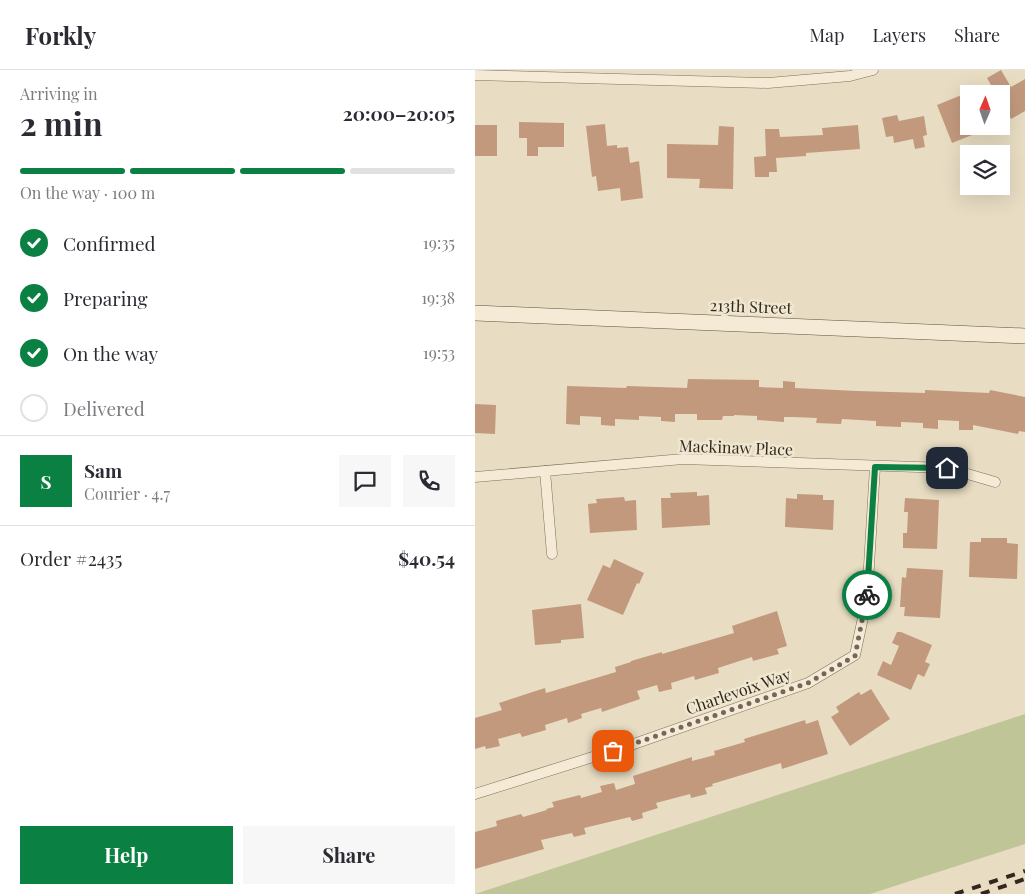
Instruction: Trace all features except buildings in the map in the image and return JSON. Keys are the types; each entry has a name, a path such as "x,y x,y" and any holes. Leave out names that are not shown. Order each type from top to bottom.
{"street":[{"path":"475,75 768,82 850,76 873,70"},
{"name":"213th Street","path":"475,313 1025,336"},
{"name":"Mackinaw Place","path":"475,477 683,459 947,468 995,482"},
{"name":"Charlevoix Way","path":"475,794 631,745 808,683 855,656 867,599 875,467"},
{"path":"545,471 552,554"}],"green space":[{"path":"1025,714 1025,844 870,894 475,894"}],"railway":[{"path":"955,894 1025,871"},
{"path":"981,894 1025,879"}],"way so far":[{"path":"613,751 808,683 855,656 867,595"}],"route":[{"path":"867,595 875,467 947,468"}]}
